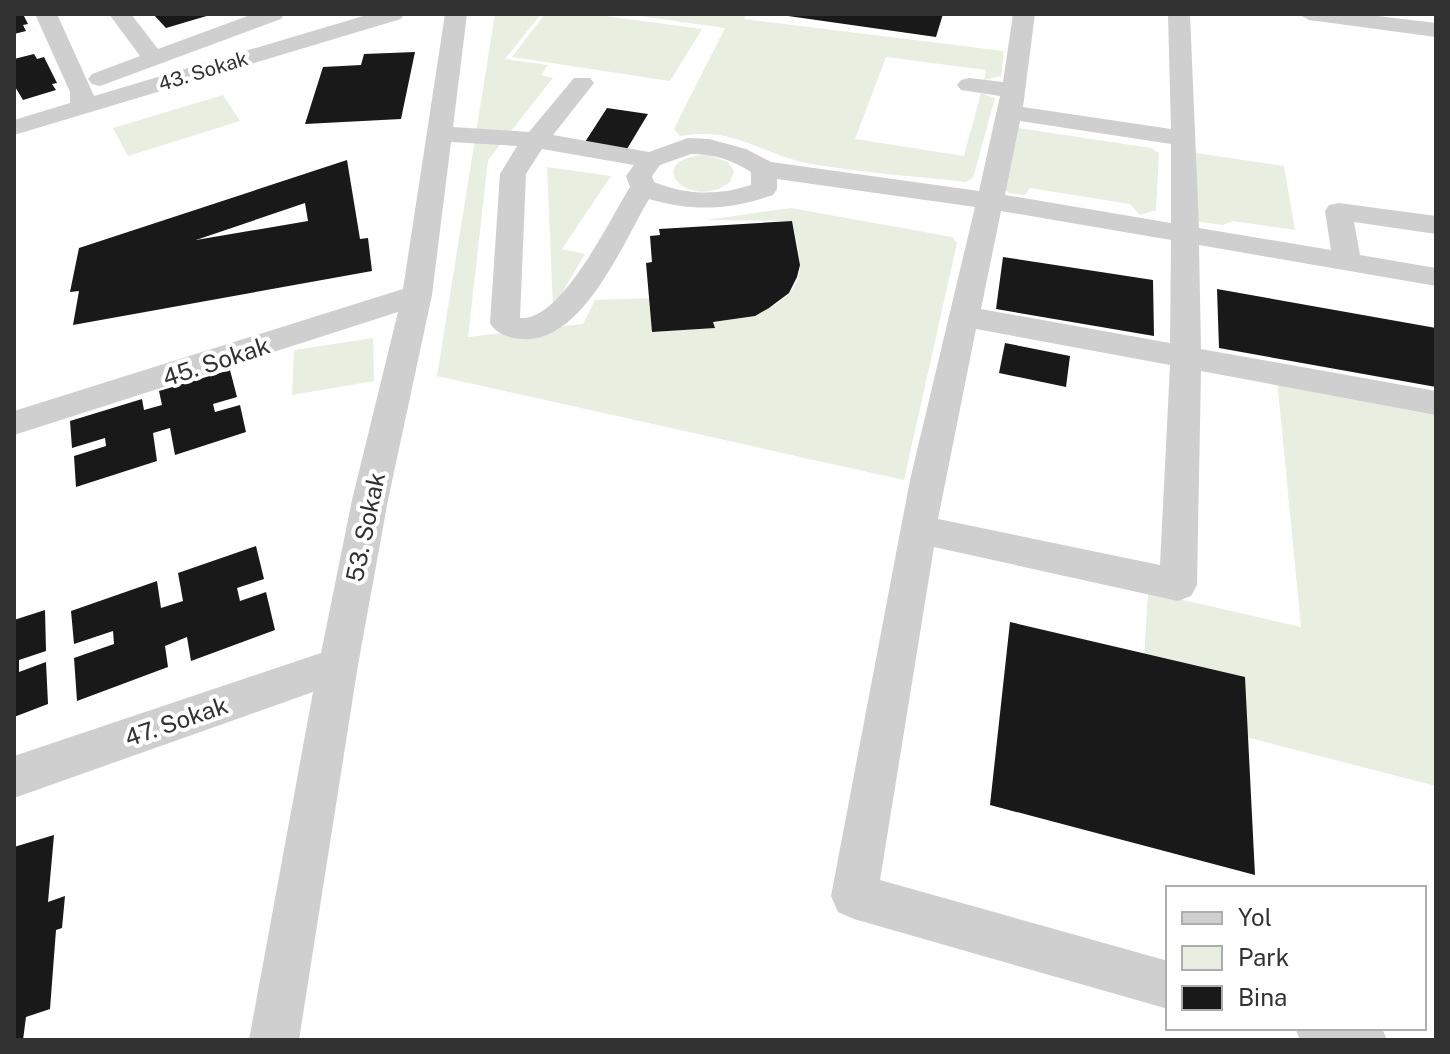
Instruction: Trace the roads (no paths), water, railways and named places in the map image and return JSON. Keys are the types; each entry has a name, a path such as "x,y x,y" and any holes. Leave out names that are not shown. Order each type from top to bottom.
{"street":[{"path":"46,14 81,95 154,59 270,14"},
{"path":"120,14 154,59"},
{"path":"233,14 270,14"},
{"name":"43. Sokak","path":"14,128 81,95 347,14"},
{"name":"43. Sokak","path":"14,112 393,14"},
{"name":"53. Sokak","path":"274,1040 338,665 370,500 454,136 456,14"},
{"path":"1024,14 1011,101 918,529 854,896 1166,984"},
{"path":"918,529 1178,585 1186,357 1184,138 1179,14"},
{"path":"1309,14 1436,30"},
{"path":"582,83 513,174 505,323 511,327 530,328 553,322 563,313 575,299 645,175 679,148 705,146 735,153 764,179 988,211 1186,244 1436,294"},
{"path":"969,85 1011,101 1184,138"},
{"path":"454,136 530,148 645,175 688,203 747,196 764,179"},
{"path":"1347,262 1339,211 1436,225"},
{"path":"1186,244 1347,262 1436,277"},
{"name":"45. Sokak","path":"14,423 417,295"},
{"path":"964,316 1436,403"},
{"name":"47. Sokak","path":"14,777 338,665"},
{"path":"1327,1030 1362,1040"}]}
